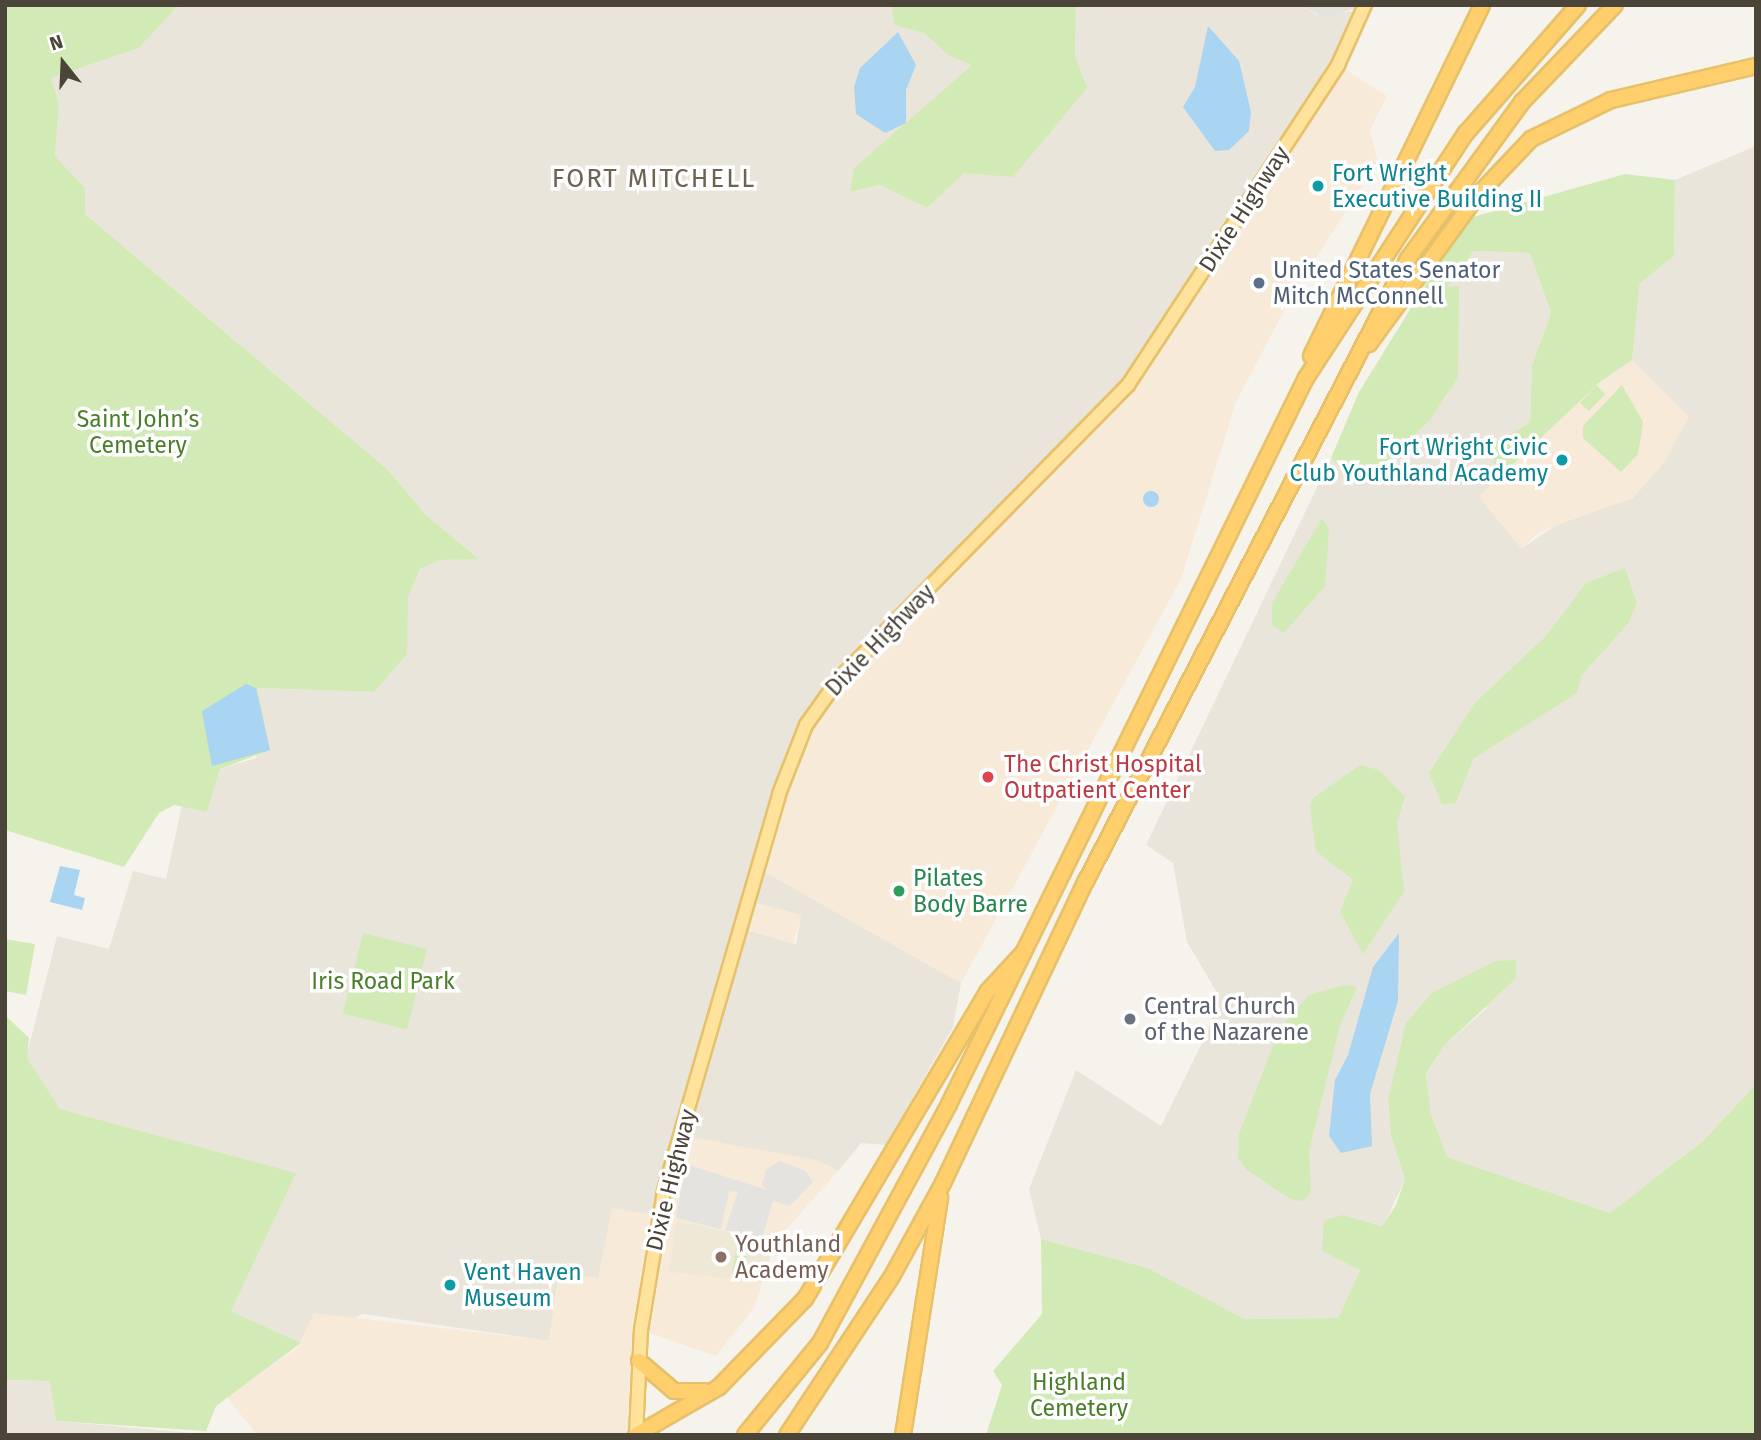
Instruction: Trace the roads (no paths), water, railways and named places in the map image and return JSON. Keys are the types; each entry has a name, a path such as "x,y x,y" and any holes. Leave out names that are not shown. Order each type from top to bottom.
{"highway":[{"path":"745,1435 820,1343 1034,941 1298,395 1373,223 1482,5"},
{"path":"1306,377 1466,133 1578,5"},
{"path":"787,1435 891,1278 943,1183 971,1121 1008,1051 1086,881 1322,416 1408,259 1472,164 1615,5"},
{"path":"1341,382 1476,197 1531,139 1611,100 1756,66"},
{"path":"636,1435 719,1387 805,1299 987,992 1034,941"},
{"path":"903,1435 943,1183"},
{"path":"639,1361 674,1391 719,1387"}],"main road":[{"name":"Dixie Highway","path":"636,1435 639,1361 664,1191 779,794 806,725 838,680 1128,385 1338,65 1364,5"}],"water":[{"path":"1208,26 1239,61 1251,112 1249,131 1229,150 1215,151 1183,107 1195,87"},
{"path":"898,32 916,65 906,90 906,123 885,133 856,114 854,87 860,68"},
{"path":"1151,491 1159,499 1151,507 1143,499"},
{"path":"246,684 256,688 270,750 212,766 202,711"},
{"path":"60,866 80,870 74,895 85,898 82,910 50,902"},
{"path":"1399,933 1398,1001 1370,1094 1372,1146 1341,1153 1329,1136 1335,1080 1348,1055 1373,967"}],"place":[{"name":"Fort Wright Executive Building II","path":"1318,186"},
{"name":"United States Senator Mitch McConnell","path":"1259,283"},
{"name":"Fort Wright Civic Club Youthland Academy","path":"1562,460"},
{"name":"The Christ Hospital Outpatient Center","path":"988,777"},
{"name":"Pilates Body Barre","path":"899,891"},
{"name":"Central Church of the Nazarene","path":"1130,1019"},
{"name":"Youthland Academy","path":"721,1257"},
{"name":"Vent Haven Museum","path":"450,1285"}],"district":[{"name":"FORT MITCHELL","path":"654,179"}],"park label":[{"name":"Saint John’s Cemetery","path":"138,432"},
{"name":"Iris Road Park","path":"383,981"},
{"name":"Highland Cemetery","path":"1079,1395"}]}
